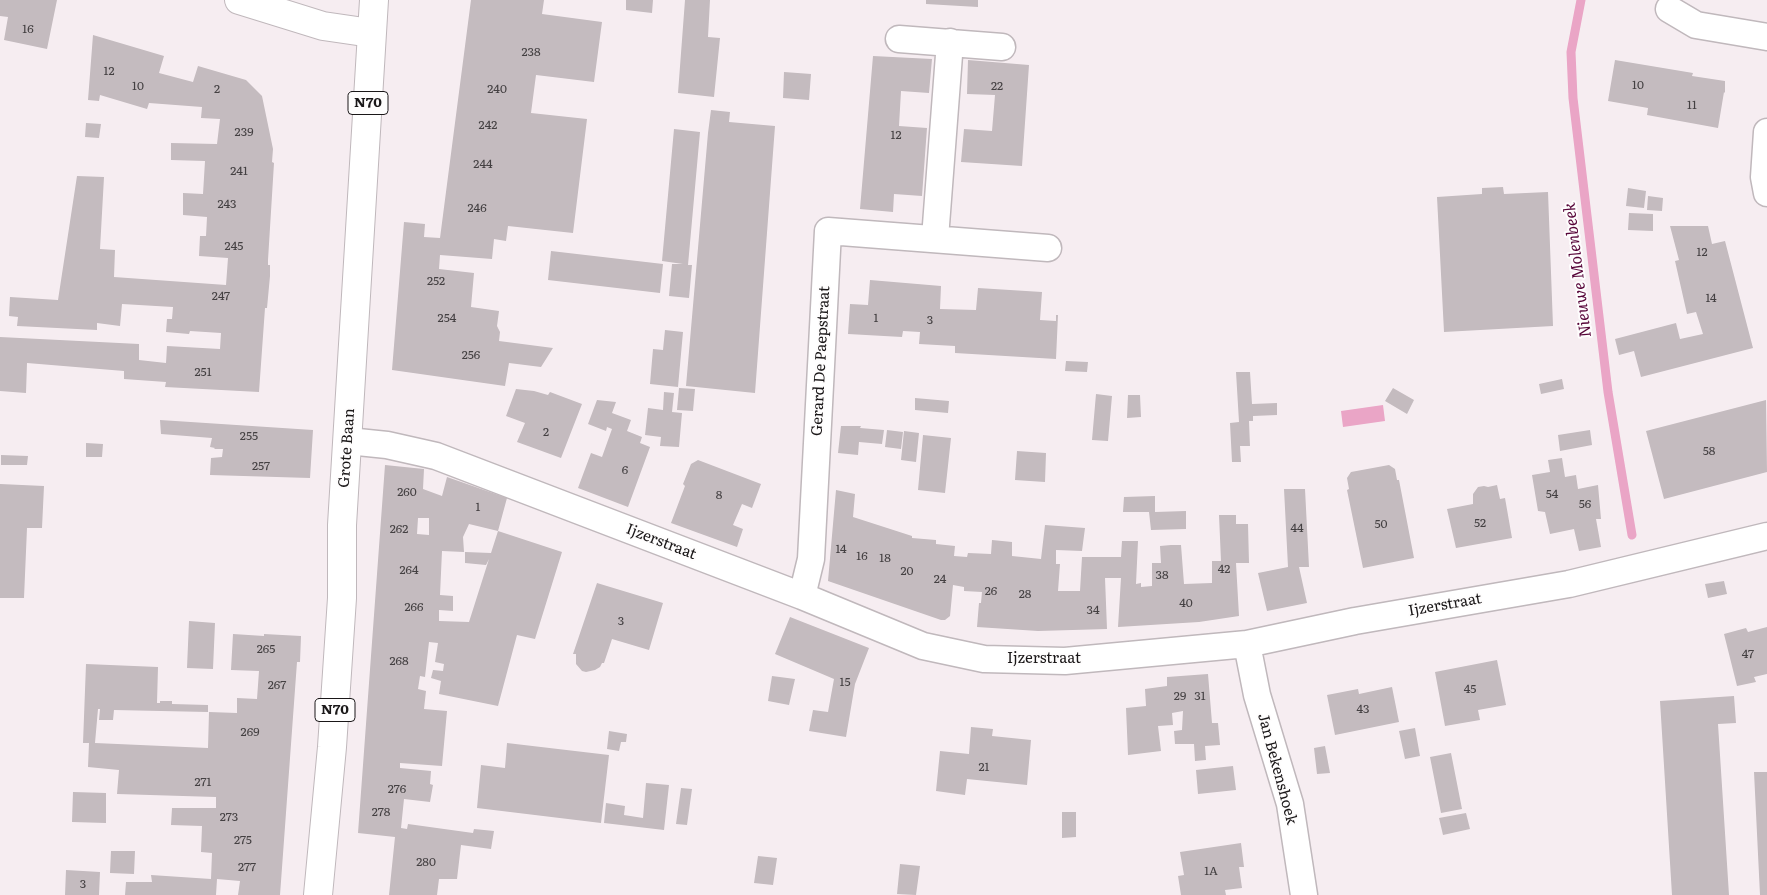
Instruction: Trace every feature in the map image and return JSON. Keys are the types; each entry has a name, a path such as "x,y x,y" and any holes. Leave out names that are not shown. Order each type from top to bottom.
{"main road":[{"path":"239,0 323,26 371,33"},
{"name":"Grote Baan","path":"318,895 332,747 342,598 342,525 374,0"}],"street":[{"path":"1669,9 1696,24 1767,37"},
{"path":"898,39 1002,47"},
{"path":"935,238 950,42"},
{"path":"1767,132 1764,177 1767,193"},
{"name":"Gerard De Paepstraat","path":"802,596 811,559 828,231 1048,248"},
{"name":"Ijzerstraat","path":"348,441 377,443 436,456 802,596 923,646 984,659 1065,661 1247,644 1355,621 1569,584 1767,536"},
{"name":"Jan Bekenshoek","path":"1247,644 1257,695 1290,804 1304,895"}],"shaded area":[{"path":"1383,405 1385,421 1343,427 1341,411"}],"building":[{"path":"0,0 57,0 47,49 4,40 8,17 0,16"},
{"path":"471,0 544,0 542,14 602,22 594,82 536,75 531,113 587,119 573,233 508,226 506,241 494,239 492,259 440,255 439,269 474,273 471,307 499,311 497,326 500,332 499,341 553,348 541,367 509,363 505,386 392,370 404,222 425,224 424,237 440,238"},
{"path":"626,0 653,0 652,13 626,10"},
{"path":"685,0 710,0 708,37 720,38 714,97 678,93"},
{"path":"926,0 978,0 978,7 926,4"},
{"path":"93,35 164,56 159,73 193,82 198,66 246,80 262,96 273,149 272,162 274,163 268,260 270,276 267,308 265,308 259,392 165,387 166,382 124,379 124,371 27,363 26,393 0,391 0,337 139,344 139,360 166,363 167,346 220,349 221,333 190,331 189,334 166,332 167,319 172,319 173,307 122,304 120,326 97,323 97,330 17,326 18,317 9,316 10,297 58,300 77,176 104,177 100,249 115,250 114,277 226,285 228,258 199,256 200,236 206,236 207,217 183,215 183,193 203,194 205,161 171,160 171,143 217,144 220,119 201,118 202,107 149,103 147,109 100,95 99,101 88,100"},
{"path":"873,56 932,59 929,93 901,91 899,126 927,128 922,196 894,194 893,212 860,209"},
{"path":"968,60 1029,65 1022,166 961,162 964,129 992,131 995,95 967,94"},
{"path":"1615,60 1693,73 1692,76 1725,81 1725,93 1718,128 1647,115 1648,108 1608,101"},
{"path":"784,72 811,74 809,100 783,98"},
{"path":"711,110 730,112 729,122 775,126 755,393 686,386"},
{"path":"86,123 101,124 99,138 85,137"},
{"path":"674,129 700,132 688,265 692,265 689,298 669,296 672,264 683,264 662,261"},
{"path":"1503,187 1504,194 1548,192 1553,326 1444,332 1437,197 1482,194 1482,188"},
{"path":"1628,188 1646,191 1644,208 1626,206"},
{"path":"1648,196 1663,198 1662,211 1647,210"},
{"path":"1629,213 1653,214 1653,231 1628,230"},
{"path":"1670,226 1708,226 1712,244 1725,241 1753,348 1641,377 1634,351 1619,355 1615,339 1676,323 1680,339 1703,334 1696,312 1687,314 1675,261 1679,260"},
{"path":"551,251 663,264 660,293 548,280"},
{"path":"870,280 941,286 940,309 976,310 978,288 1042,292 1040,320 1056,321 1056,315 1058,315 1056,359 955,353 955,346 919,344 920,332 903,331 902,337 848,334 850,304 868,305"},
{"path":"665,330 683,332 678,387 650,384 653,349 663,350"},
{"path":"1066,361 1088,362 1087,372 1065,371"},
{"path":"1236,372 1250,372 1252,404 1277,403 1277,415 1253,416 1253,421 1249,421 1250,446 1240,446 1241,462 1232,462 1230,423 1239,422"},
{"path":"1562,379 1564,389 1541,394 1539,384"},
{"path":"679,388 695,389 693,411 677,410"},
{"path":"1393,388 1414,400 1407,414 1385,401"},
{"path":"516,389 548,395 550,392 582,404 561,458 517,442 525,423 506,416"},
{"path":"664,392 674,393 672,412 682,413 679,447 660,446 661,437 645,435 648,408 663,410"},
{"path":"1096,394 1112,396 1108,441 1092,440"},
{"path":"1128,395 1140,395 1141,417 1127,418"},
{"path":"915,398 949,401 948,413 915,410"},
{"path":"597,400 616,402 612,413 631,420 627,431 642,437 640,443 650,447 628,507 578,488 591,453 602,457 612,429 607,427 606,431 588,424"},
{"path":"1766,400 1767,472 1664,499 1646,431"},
{"path":"160,420 313,430 310,478 210,475 211,458 222,457 223,449 210,447 212,438 161,434"},
{"path":"841,426 861,426 860,428 884,430 882,444 859,442 858,455 838,453"},
{"path":"887,430 903,432 901,449 885,447"},
{"path":"1590,430 1592,445 1560,451 1558,435"},
{"path":"904,431 919,433 916,462 901,460"},
{"path":"923,435 951,438 945,493 918,490"},
{"path":"86,443 103,444 102,457 86,457"},
{"path":"1017,451 1046,453 1045,482 1015,480"},
{"path":"1,455 28,456 27,465 1,465"},
{"path":"1562,458 1565,477 1576,475 1578,489 1598,485 1601,519 1596,519 1601,547 1579,551 1574,529 1550,534 1545,512 1538,511 1532,475 1550,472 1548,460"},
{"path":"698,460 761,484 752,508 742,504 733,525 743,529 737,547 671,523 691,464"},
{"path":"385,465 424,469 423,489 442,496 447,477 507,498 498,531 562,552 535,639 517,635 498,706 439,694 441,681 431,678 433,670 443,671 444,664 435,662 438,643 429,642 425,677 420,676 418,689 426,691 424,709 447,711 442,766 400,763 400,768 431,771 430,784 433,785 430,802 404,799 401,828 407,829 408,824 473,833 474,829 494,831 491,849 461,845 457,879 439,879 437,895 389,895 395,837 358,833","holes":["418,518 429,518 429,535 417,534","469,524 498,531 491,553 465,552 465,563 486,565 489,559 469,622 439,621 439,610 453,611 453,596 440,595 442,551 464,552 463,537"]},
{"path":"1389,465 1395,469 1397,480 1399,480 1414,558 1363,568 1347,490 1349,489 1347,478 1351,472"},
{"path":"0,484 44,486 42,528 27,528 24,598 0,598"},
{"path":"1497,485 1500,499 1505,498 1512,538 1456,548 1447,509 1473,504 1473,494 1478,487"},
{"path":"1284,489 1305,489 1309,567 1299,567 1307,603 1267,611 1258,573 1288,567"},
{"path":"836,490 855,494 853,517 912,536 912,538 936,540 936,544 955,546 954,556 967,557 968,553 991,554 992,540 1012,542 1012,556 1041,559 1045,525 1085,528 1082,551 1056,550 1056,564 1060,564 1058,591 1080,591 1082,557 1121,557 1122,541 1138,541 1136,584 1141,583 1141,587 1152,586 1152,563 1161,563 1160,546 1171,545 1181,545 1184,584 1212,583 1212,561 1221,561 1219,515 1236,515 1236,524 1248,524 1249,563 1236,563 1239,616 1199,622 1118,627 1121,578 1105,578 1107,629 1038,631 977,627 982,592 964,591 964,587 953,585 950,616 945,620 941,620 828,581"},
{"path":"1155,496 1155,512 1186,511 1186,529 1151,530 1149,512 1123,512 1124,497"},
{"path":"1724,581 1727,594 1708,598 1705,584"},
{"path":"597,583 663,603 649,650 612,639 604,663 595,670 586,672 582,671 576,664 576,654 573,654"},
{"path":"790,617 869,648 855,684 846,737 809,731 813,710 828,712 834,679 775,654"},
{"path":"189,621 215,623 213,669 187,668"},
{"path":"1767,627 1767,674 1754,677 1756,682 1737,686 1724,634 1746,628 1748,632"},
{"path":"233,634 301,636 300,662 297,662 280,895 238,895 240,881 217,879 216,895 125,895 126,882 152,882 151,875 211,879 212,853 201,852 202,826 171,825 172,808 216,808 216,797 117,794 119,770 88,767 89,743 83,743 86,664 158,667 157,703 160,703 160,701 172,701 172,704 208,705 208,712 114,710 113,720 99,720 100,709 98,709 95,743 208,748 209,712 237,713 237,698 257,699 259,671 231,670"},
{"path":"1497,660 1506,705 1478,710 1480,720 1445,726 1435,672"},
{"path":"1208,674 1212,723 1218,723 1220,745 1205,746 1206,760 1195,761 1194,744 1175,744 1174,731 1182,730 1183,711 1172,713 1173,725 1158,726 1161,751 1128,755 1126,708 1146,706 1145,689 1167,686 1167,677"},
{"path":"772,676 795,679 789,705 768,701"},
{"path":"1392,687 1399,722 1335,735 1327,695 1358,689 1359,694"},
{"path":"1734,696 1736,723 1718,724 1729,895 1672,895 1660,701"},
{"path":"971,727 993,729 992,736 1031,740 1027,785 967,779 965,795 936,791 940,751 969,754"},
{"path":"1415,728 1420,756 1405,759 1399,731"},
{"path":"609,731 627,734 626,742 621,742 619,751 607,749"},
{"path":"507,743 609,755 601,823 477,808 481,765 505,768"},
{"path":"1325,746 1330,773 1317,774 1314,748"},
{"path":"1451,753 1462,809 1441,813 1430,757"},
{"path":"1233,766 1236,790 1198,794 1196,770"},
{"path":"1754,772 1767,772 1767,895 1760,895"},
{"path":"646,783 669,785 664,830 604,823 606,803 625,806 624,815 643,818"},
{"path":"681,788 692,789 687,825 676,824"},
{"path":"73,792 106,793 106,823 72,822"},
{"path":"1062,812 1076,812 1076,837 1062,838"},
{"path":"1466,813 1470,829 1443,835 1439,818"},
{"path":"1241,843 1244,867 1239,867 1242,888 1225,890 1226,895 1181,895 1178,876 1184,875 1180,852"},
{"path":"111,851 135,851 134,874 110,873"},
{"path":"758,856 777,858 773,885 754,883"},
{"path":"900,864 920,866 916,895 897,894"},
{"path":"66,870 100,872 99,895 65,895"}],"waterway":[{"name":"Nieuwe Molenbeek","path":"1581,0 1571,52 1573,98 1608,392 1632,535"}]}
